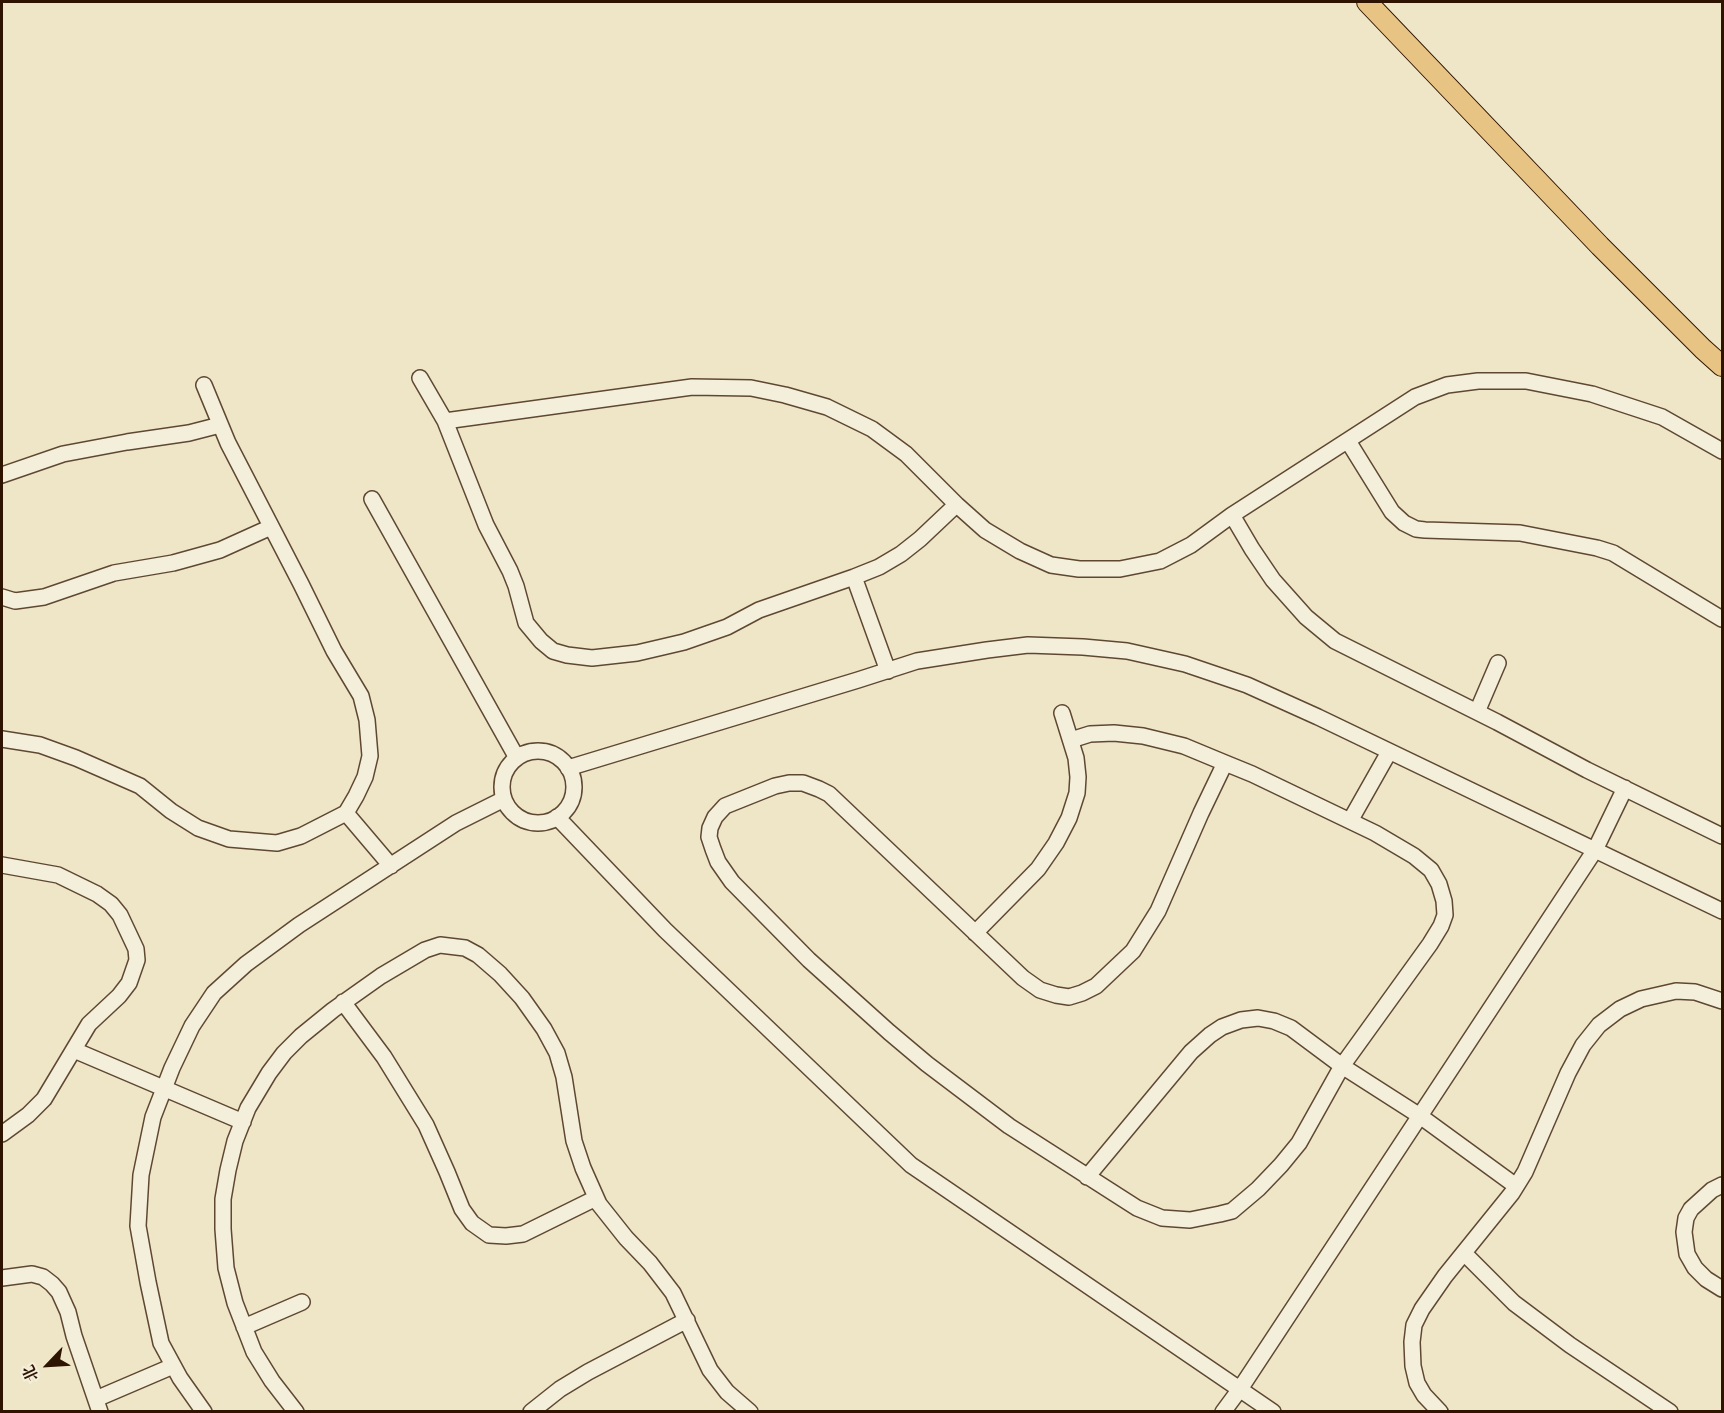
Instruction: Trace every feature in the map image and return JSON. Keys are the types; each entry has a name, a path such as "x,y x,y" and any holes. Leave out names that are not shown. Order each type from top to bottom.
{"main road":[{"path":"1367,2 1600,246 1722,366"}],"street":[{"path":"420,378 445,421 486,525 510,571 526,623 553,651 567,655 592,658 637,652 684,642 727,627 759,610 879,567 901,554 937,525 956,505"},
{"path":"445,421 692,387 751,388 785,395 827,407 872,429 906,454 956,505 985,530 1020,551 1051,565 1079,569 1120,569 1160,561 1191,545 1232,515 1415,398 1447,385 1478,381 1526,381 1592,394 1662,417 1722,451"},
{"path":"2,739 40,745 140,786 171,811 198,828 229,839 277,843 301,836 346,813 365,777 370,756 367,720 361,696 333,651 228,443 204,386"},
{"path":"2,475 63,454 189,433 220,425"},
{"path":"1348,441 1392,512 1404,524 1425,530 1520,533 1598,548 1613,553 1722,620"},
{"path":"372,499 517,758"},
{"path":"1232,515 1273,580 1306,617 1335,641 1722,836"},
{"path":"2,597 15,601 44,597 114,573 173,563 220,550 271,527"},
{"path":"854,577 888,671"},
{"path":"568,768 917,661 1028,645 1127,651 1185,664 1247,686 1722,911"},
{"path":"1477,712 1498,663"},
{"path":"975,933 1038,869 1056,843 1069,818 1077,793 1076,758 1062,713"},
{"path":"1071,740 1090,734 1114,733 1143,736 1184,746 1252,774 1374,833 1414,856 1431,870 1439,884 1444,901 1441,926 1430,944 1342,1066 1299,1143 1281,1165 1232,1211 1190,1220 1162,1218 1137,1208 1009,1126 889,1032 809,960 732,882 718,862 709,837 710,828 715,817 725,806 775,786 803,783 830,794 1023,978 1040,990 1069,997 1096,986 1133,951 1158,911 1225,763"},
{"path":"1350,821 1389,752"},
{"path":"528,753 550,754 560,759 568,768 573,779 574,791 570,803 557,818 541,823 529,822 518,817 509,809 502,787 509,766 517,758 528,753"},
{"path":"1223,1412 1595,850 1625,788"},
{"path":"204,1412 180,1378 161,1343 138,1226 141,1175 153,1117 192,1026 214,993 246,964 299,926 456,823 504,798"},
{"path":"346,813 391,866"},
{"path":"557,818 665,930 911,1166 1273,1412"},
{"path":"2,865 58,875 98,894 120,915 136,949 137,960 129,983 120,996 89,1024 44,1099 2,1134"},
{"path":"296,1412 272,1381 254,1352 235,1303 226,1268 223,1229 224,1199 235,1141 248,1108 269,1073 301,1036 343,1002 381,976 426,950 440,945 465,948 478,955 522,998 544,1029 557,1053 564,1077 574,1141 599,1204 673,1293 710,1370 727,1392 750,1412"},
{"path":"1440,1412 1424,1395 1417,1383 1413,1366 1414,1326 1422,1309 1439,1284 1485,1228 1525,1172 1568,1073 1583,1045 1599,1025 1620,1009 1656,994 1676,990 1695,992 1722,1001"},
{"path":"343,1002 384,1057 426,1125 462,1209 472,1223 489,1235 523,1234 596,1198"},
{"path":"1087,1177 1191,1052 1222,1027 1241,1020 1258,1018 1291,1028 1342,1066 1420,1116 1516,1186"},
{"path":"74,1050 243,1122"},
{"path":"1722,1185 1712,1190 1691,1209 1686,1218 1684,1232 1687,1254 1695,1269 1722,1289"},
{"path":"1464,1253 1514,1303 1570,1345 1670,1412"},
{"path":"2,1278 32,1274 43,1277 59,1292 68,1312 98,1405 173,1366"},
{"path":"244,1327 302,1302"},
{"path":"531,1412 560,1389 588,1372 687,1320"}]}
